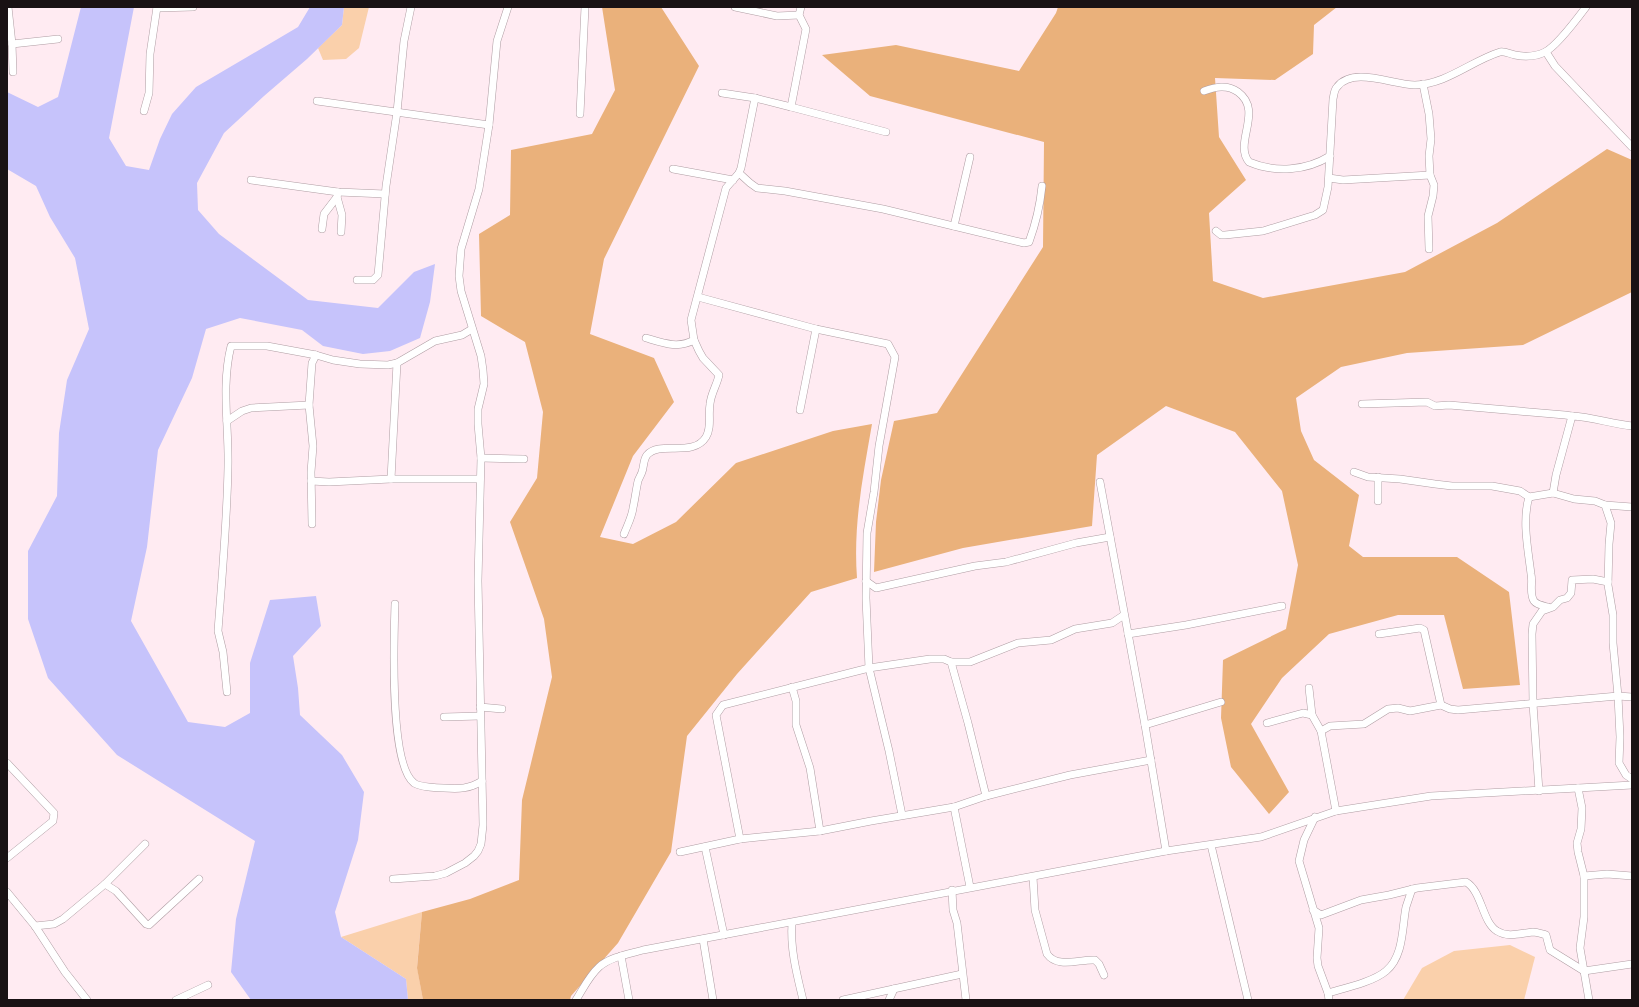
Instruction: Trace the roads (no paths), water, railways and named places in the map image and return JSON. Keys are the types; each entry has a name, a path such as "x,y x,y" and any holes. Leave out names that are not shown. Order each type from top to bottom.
{"street":[{"path":"8,7 12,44 12,72"},
{"path":"144,111 150,93 150,54 157,7 193,7"},
{"path":"357,280 373,280 378,275 385,194 397,112 404,41 411,7"},
{"path":"393,879 435,876 446,873 474,856 480,844 483,825 478,581 481,458 478,409 484,384 483,370 461,291 459,276 461,249 479,189 489,125 497,41 508,7"},
{"path":"580,114 585,7"},
{"path":"735,7 777,16 799,15"},
{"path":"791,107 806,29 799,15 801,7"},
{"path":"1216,231 1221,235 1225,235 1263,231 1321,212 1325,206 1328,178 1333,99 1336,88 1350,78 1360,76 1387,82 1415,85 1423,84 1438,82 1502,52 1527,57 1546,52 1571,26 1586,7"},
{"path":"12,44 58,39"},
{"path":"1546,52 1555,66 1632,147"},
{"path":"1423,84 1429,114 1431,139 1429,156 1430,175 1434,185 1428,216 1429,249"},
{"path":"1204,91 1219,87 1230,88 1239,92 1246,101 1248,113 1244,152 1247,159 1251,162 1262,167 1286,169 1302,168 1318,164 1330,156"},
{"path":"722,93 755,98 886,132"},
{"path":"624,534 633,510 638,481 648,453 661,449 693,447 706,438 709,428 709,406 711,394 718,381 719,375 703,358 694,340 691,320 726,188 739,173 755,98"},
{"path":"317,100 489,125"},
{"path":"954,226 970,157"},
{"path":"673,169 733,180"},
{"path":"739,173 750,184 757,188 784,191 883,209 1024,243 1029,242 1040,207 1042,186"},
{"path":"1328,178 1342,180 1430,175"},
{"path":"252,180 338,195 385,194"},
{"path":"322,229 324,214 338,195"},
{"path":"338,195 342,215 342,232"},
{"path":"698,296 816,329 888,344 895,357 879,446 874,492 867,533 866,581 869,668 889,750 902,815"},
{"path":"227,692 223,652 218,631 227,501 226,378 227,362 231,346 267,346 316,355 333,360 360,364 388,365 397,363 427,344 462,335 472,329"},
{"path":"800,410 816,329"},
{"path":"646,338 675,345 684,344 694,340"},
{"path":"312,524 311,480 313,446 309,405 312,363 316,355"},
{"path":"391,479 397,363"},
{"path":"1362,404 1427,402 1435,406 1449,405 1565,414 1632,426"},
{"path":"227,420 242,411 251,408 309,405"},
{"path":"1553,493 1556,475 1572,416"},
{"path":"481,458 524,459"},
{"path":"1354,472 1368,477 1452,486 1492,486 1520,491 1529,496 1553,493 1595,501 1605,505 1632,507"},
{"path":"1378,477 1378,501"},
{"path":"311,480 336,482 391,479 480,479"},
{"path":"1100,482 1145,725 1166,851"},
{"path":"1529,496 1526,517 1528,555 1532,575 1531,591 1534,601 1539,605 1553,607 1560,600 1567,598 1570,593 1572,580 1593,579 1608,582"},
{"path":"1605,505 1611,522 1608,582 1613,615 1613,643 1618,696 1620,737 1619,763 1626,775 1632,779"},
{"path":"866,581 876,588 975,566 1006,562 1110,537"},
{"path":"395,604 394,692 404,767 414,783 420,785 463,789 474,786 482,781"},
{"path":"1128,634 1186,625 1282,606"},
{"path":"1539,791 1532,634 1533,624 1542,611 1548,607"},
{"path":"740,840 716,715 723,705 869,668 930,659 944,659 950,662 970,662 1018,643 1050,640 1075,629 1112,622 1124,615"},
{"path":"1379,634 1420,628 1424,630 1442,705"},
{"path":"950,662 968,723 986,796"},
{"path":"792,687 796,701 796,725 810,768 820,831"},
{"path":"1309,688 1312,715 1321,731 1336,811"},
{"path":"1321,731 1330,726 1364,724 1388,709 1398,708 1410,711 1442,705 1450,709 1458,710 1618,696 1632,697"},
{"path":"1145,725 1221,702"},
{"path":"480,707 502,709"},
{"path":"1267,723 1303,714 1312,715"},
{"path":"444,717 480,716"},
{"path":"680,852 740,840 820,831 902,815 954,807 986,796 1070,775 1151,760"},
{"path":"7,763 54,813 53,821 7,858"},
{"path":"576,1000 590,978 600,966 621,956 643,950 792,923 952,890 1033,877 1166,851 1261,837 1315,817 1336,811 1431,796 1632,785"},
{"path":"1578,788 1582,808 1581,829 1577,843 1584,876 1584,917 1580,940 1581,959 1588,1000"},
{"path":"954,807 970,887"},
{"path":"1315,817 1304,840 1300,861 1319,928 1317,958 1318,966 1328,996 1374,978 1386,972 1391,966 1400,944 1406,906 1412,889"},
{"path":"35,926 54,924 63,919 105,884 145,844"},
{"path":"1211,845 1248,1000"},
{"path":"705,847 724,935"},
{"path":"1584,876 1607,874 1632,876"},
{"path":"1033,877 1039,927 1047,954 1050,958 1065,963 1095,960 1099,964 1104,975"},
{"path":"105,884 116,891 146,924 149,925 199,879"},
{"path":"1313,910 1321,915 1361,900 1412,889 1466,882 1473,886 1487,919 1496,931 1516,935 1534,932 1546,934 1550,950 1584,971 1632,964"},
{"path":"952,890 953,910 958,930 966,1000"},
{"path":"7,893 35,926 62,967 87,1000"},
{"path":"792,923 791,934 794,959 803,1000"},
{"path":"703,940 713,1000"},
{"path":"621,956 629,1000"},
{"path":"843,1000 962,974"},
{"path":"176,1000 208,985"},
{"path":"889,1000 894,989"}],"water":[{"path":"81,7 134,7 109,138 126,166 149,170 160,139 172,114 196,87 298,27 310,7 344,7 342,25 307,59 224,133 197,183 198,210 219,234 308,300 378,308 414,272 435,264 430,302 420,338 390,351 363,354 323,346 302,330 240,318 206,329 192,378 158,450 147,547 131,621 188,722 225,727 250,713 250,663 270,600 316,596 321,626 293,656 300,715 342,755 364,792 358,840 335,912 341,937 406,979 408,1000 251,1000 231,972 236,919 255,841 117,755 48,678 28,619 28,551 57,496 59,433 67,380 89,329 75,258 50,217 36,186 7,169 7,92 38,107 58,97"}]}
